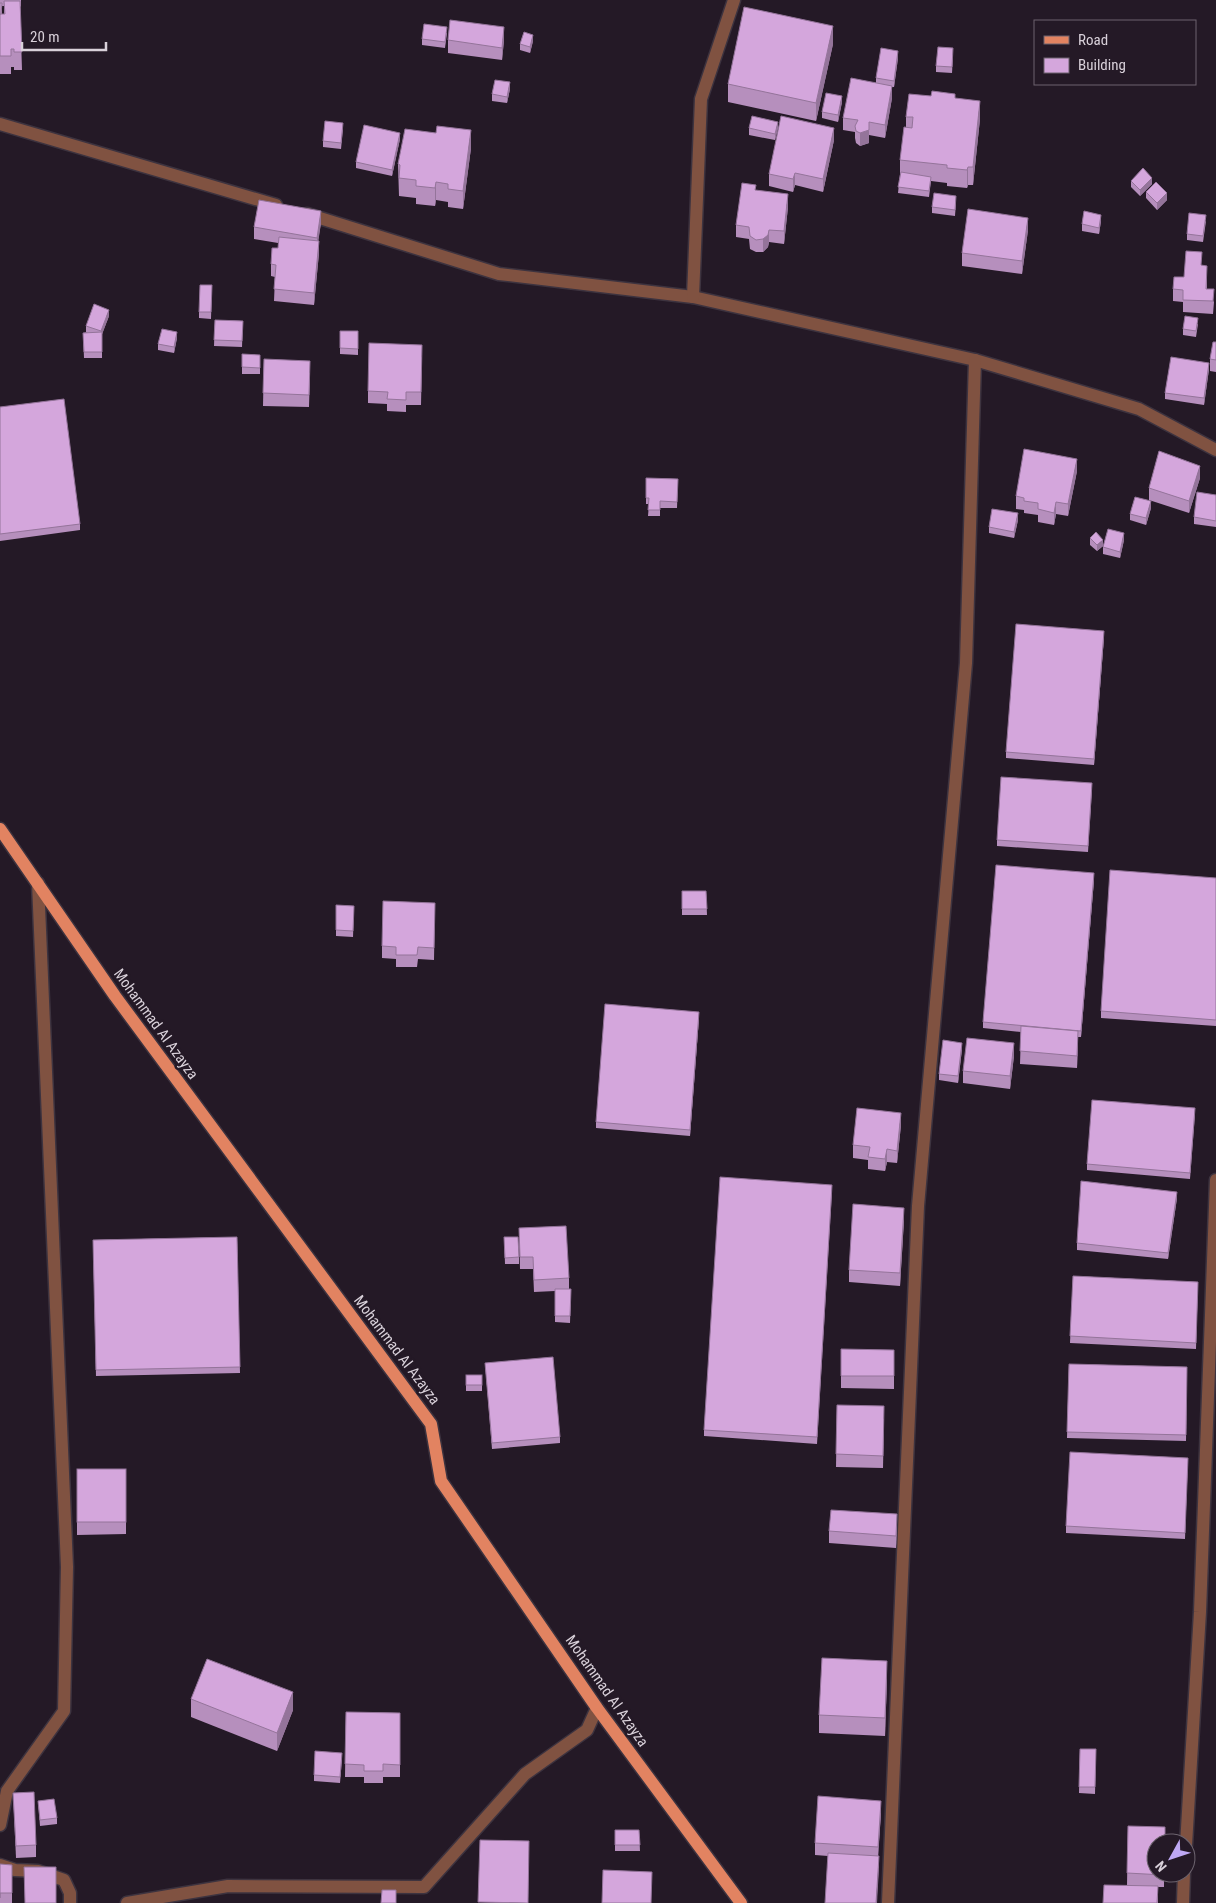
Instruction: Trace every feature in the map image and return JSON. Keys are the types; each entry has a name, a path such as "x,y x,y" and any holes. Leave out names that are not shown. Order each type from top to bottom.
{"main road":[{"name":"Mohammad Al Azayza","path":"0,829 38,882 114,996 431,1424 441,1481 597,1708 741,1903"}],"street":[{"path":"693,297 701,99 734,0"},
{"path":"0,124 289,209 499,274 693,297 975,360 1139,409 1216,450"},
{"path":"888,1903 918,1206 966,663 975,360"},
{"path":"0,1825 7,1791 64,1711 67,1567 38,882"},
{"path":"1187,1833 1200,1612 1216,1180"},
{"path":"127,1903 228,1886 424,1887 525,1774 587,1730 597,1708"},
{"path":"0,1865 15,1870 38,1871 64,1880 70,1893 70,1903"},
{"path":"1184,1883 1184,1903"}],"building":[{"path":"4,1 20,1 22,52 14,52 14,49 11,49 11,56 0,56 0,14 5,14"},
{"path":"0,3 2,3 1,14 0,14"},
{"path":"744,7 833,26 816,103 728,84"},
{"path":"450,20 504,27 502,48 448,40"},
{"path":"424,24 447,27 445,42 422,39"},
{"path":"524,32 533,35 530,47 520,44"},
{"path":"938,47 953,48 952,67 936,66"},
{"path":"881,48 898,51 894,81 876,78"},
{"path":"851,78 892,86 885,125 869,122 869,130 860,133 856,131 855,126 858,120 843,118"},
{"path":"495,80 510,82 507,97 492,94"},
{"path":"932,91 955,94 955,98 980,101 973,167 968,167 967,170 947,168 947,165 900,160 904,127 912,128 913,117 906,117 909,94 931,96"},
{"path":"826,93 842,96 838,115 822,112"},
{"path":"752,116 778,122 775,134 749,128"},
{"path":"781,116 834,128 823,179 795,173 793,179 769,174"},
{"path":"325,121 343,123 341,143 323,141"},
{"path":"364,125 400,133 392,170 356,162"},
{"path":"437,126 471,130 463,191 448,189 448,184 436,182 435,188 416,186 416,180 399,178 400,165 398,164 405,129 436,133"},
{"path":"1143,168 1152,178 1140,190 1131,181"},
{"path":"901,172 931,177 929,191 898,187"},
{"path":"1156,182 1167,193 1157,203 1146,192"},
{"path":"742,183 756,185 755,190 788,194 784,231 769,230 768,235 763,239 756,240 750,236 749,227 736,225"},
{"path":"934,193 956,196 955,210 932,207"},
{"path":"259,200 321,211 317,238 254,227"},
{"path":"968,209 1028,218 1022,261 962,253"},
{"path":"1084,211 1101,215 1099,228 1082,224"},
{"path":"1189,213 1206,215 1203,236 1187,234"},
{"path":"279,237 319,241 314,293 274,289 276,265 271,264 272,248 278,248"},
{"path":"1186,251 1202,252 1201,265 1207,266 1206,289 1214,289 1213,301 1183,300 1183,290 1173,289 1174,277 1184,277"},
{"path":"200,285 212,285 211,312 199,312"},
{"path":"94,304 109,310 101,331 86,326"},
{"path":"1185,316 1198,318 1196,331 1183,329"},
{"path":"215,320 243,321 242,341 214,340"},
{"path":"162,329 177,332 174,347 158,344"},
{"path":"340,331 358,331 358,349 340,348"},
{"path":"102,332 102,352 84,352 83,333"},
{"path":"1213,342 1216,342 1216,360 1210,359"},
{"path":"369,343 422,345 421,392 406,392 406,400 387,399 388,392 368,391"},
{"path":"242,354 260,355 260,368 242,367"},
{"path":"1171,357 1209,363 1204,398 1165,393"},
{"path":"264,359 310,361 309,395 263,393"},
{"path":"64,399 80,524 0,534 0,407"},
{"path":"1024,449 1077,459 1068,504 1056,502 1054,513 1038,509 1038,503 1024,501 1024,498 1016,496"},
{"path":"1159,451 1200,466 1189,501 1149,488"},
{"path":"646,478 678,479 677,502 660,501 660,510 648,510 649,498 646,498"},
{"path":"1197,492 1216,495 1216,521 1194,517"},
{"path":"1135,497 1151,501 1146,518 1130,514"},
{"path":"992,509 1018,513 1014,532 989,527"},
{"path":"1108,529 1124,533 1120,552 1103,547"},
{"path":"1096,532 1103,540 1097,545 1090,538"},
{"path":"1016,624 1104,631 1094,759 1006,752"},
{"path":"1001,777 1092,783 1088,846 997,840"},
{"path":"996,865 1094,873 1081,1031 983,1022"},
{"path":"1110,870 1216,878 1216,1020 1101,1011"},
{"path":"682,891 706,891 707,909 682,909"},
{"path":"383,901 435,903 434,948 418,947 417,955 396,955 396,947 382,946"},
{"path":"336,905 354,906 353,931 336,930"},
{"path":"605,1004 699,1012 690,1130 596,1122"},
{"path":"1021,1026 1078,1031 1077,1056 1020,1051"},
{"path":"967,1038 1014,1043 1010,1076 963,1071"},
{"path":"943,1040 962,1043 958,1076 939,1074"},
{"path":"1092,1100 1195,1108 1190,1173 1087,1164"},
{"path":"857,1108 901,1113 897,1151 887,1149 885,1159 868,1157 870,1147 853,1145"},
{"path":"720,1177 832,1185 817,1437 704,1430"},
{"path":"1081,1181 1177,1192 1168,1253 1077,1243"},
{"path":"853,1204 904,1208 900,1273 849,1270"},
{"path":"566,1226 569,1278 534,1280 533,1257 520,1257 519,1228"},
{"path":"237,1237 240,1367 96,1370 93,1240"},
{"path":"504,1237 518,1237 519,1257 505,1258"},
{"path":"1073,1276 1198,1282 1196,1343 1070,1336"},
{"path":"555,1289 571,1289 570,1316 555,1316"},
{"path":"841,1349 894,1350 894,1376 841,1376"},
{"path":"553,1357 560,1437 492,1443 485,1363"},
{"path":"1069,1364 1187,1367 1186,1435 1067,1432"},
{"path":"466,1375 482,1375 482,1385 466,1385"},
{"path":"837,1405 884,1406 883,1456 836,1454"},
{"path":"1070,1452 1188,1458 1185,1533 1066,1526"},
{"path":"77,1469 126,1469 126,1522 77,1522"},
{"path":"831,1510 897,1514 896,1536 829,1531"},
{"path":"822,1658 887,1661 885,1718 819,1715"},
{"path":"207,1659 293,1692 277,1733 191,1699"},
{"path":"346,1712 400,1713 400,1765 383,1764 383,1771 364,1771 364,1765 345,1764"},
{"path":"1080,1749 1096,1749 1095,1787 1079,1787"},
{"path":"315,1751 342,1753 340,1777 314,1775"},
{"path":"34,1792 36,1845 16,1846 13,1793"},
{"path":"818,1796 881,1801 878,1847 815,1843"},
{"path":"54,1799 57,1818 40,1820 38,1801"},
{"path":"1128,1826 1165,1827 1165,1833 1146,1833 1146,1874 1127,1873"},
{"path":"615,1830 639,1830 640,1845 615,1845"},
{"path":"480,1840 529,1841 528,1903 478,1902"},
{"path":"828,1853 879,1856 876,1903 825,1903"},
{"path":"0,1864 12,1865 12,1893 0,1893"},
{"path":"24,1867 56,1867 56,1903 25,1903"},
{"path":"603,1870 652,1872 651,1903 602,1903"},
{"path":"1104,1885 1158,1886 1157,1903 1103,1903"},
{"path":"382,1890 396,1890 396,1903 381,1903"}]}
